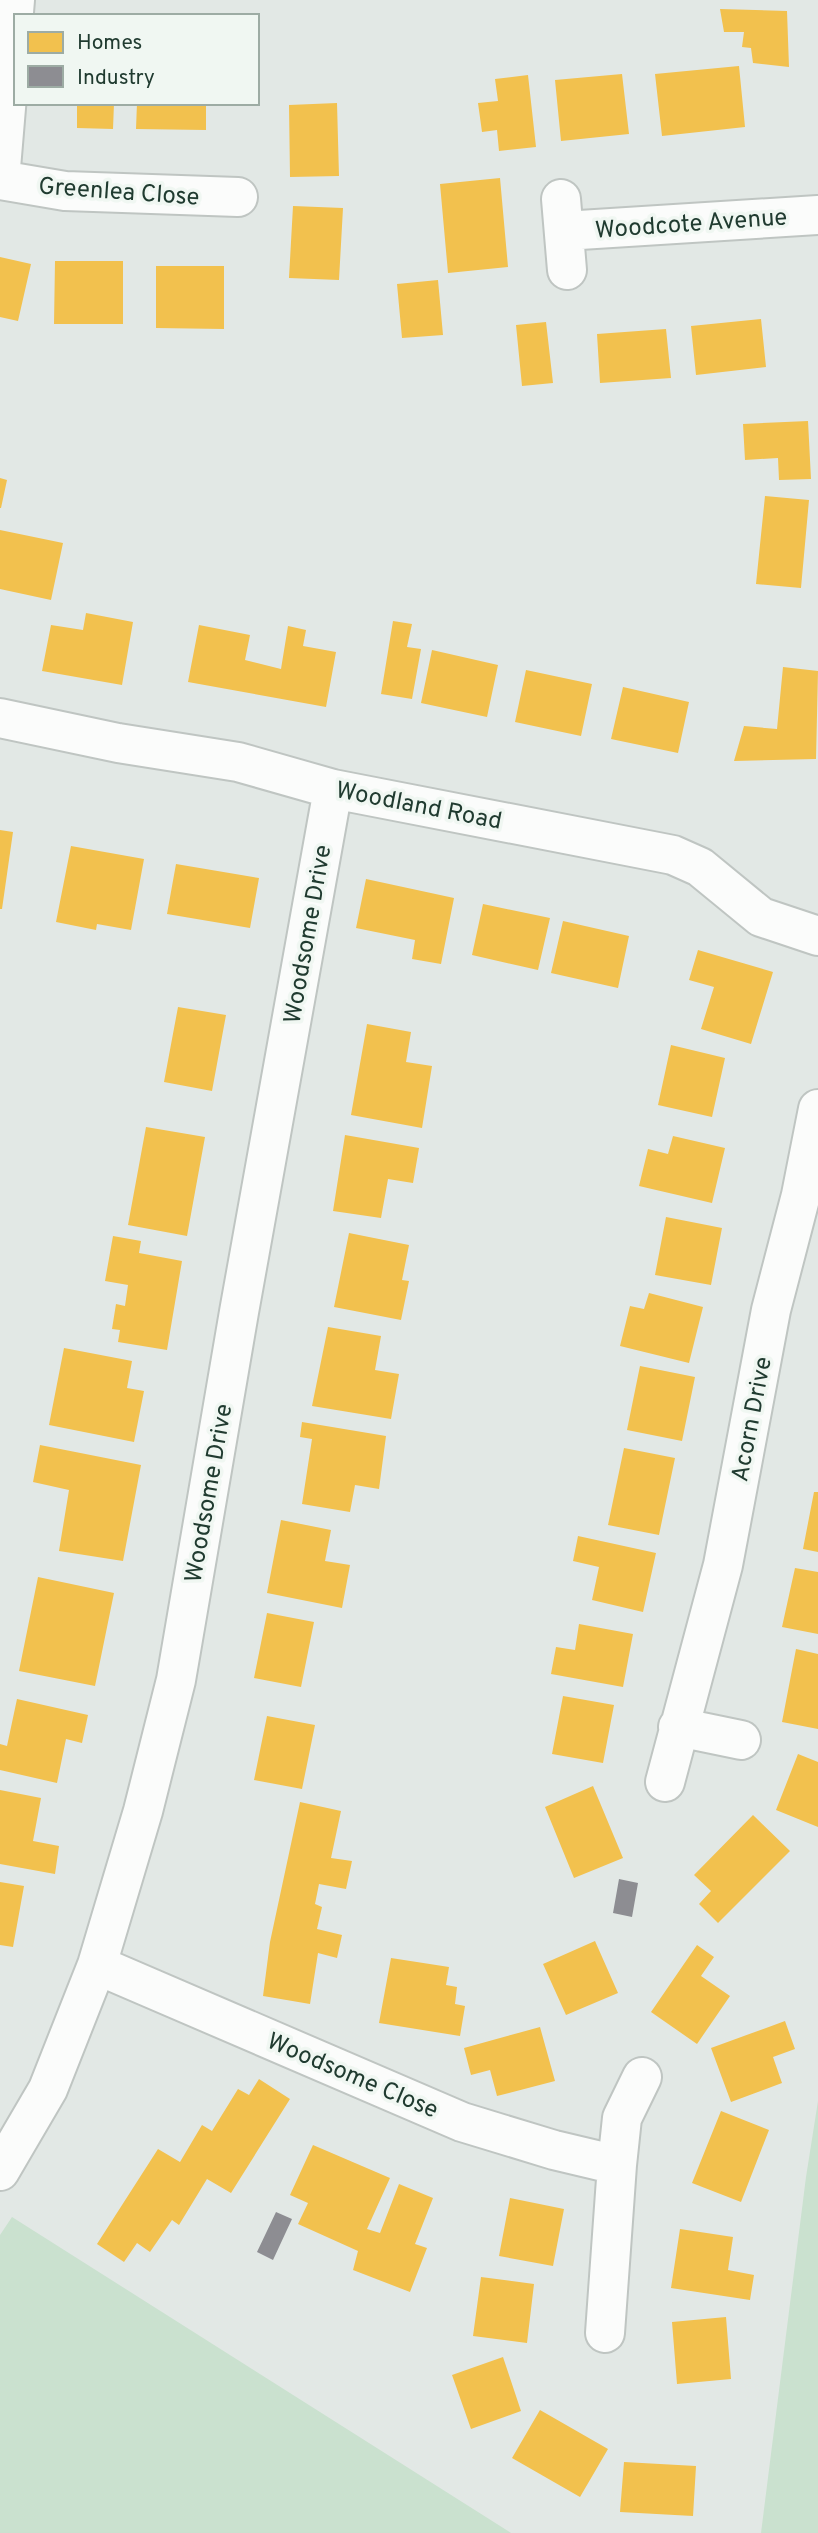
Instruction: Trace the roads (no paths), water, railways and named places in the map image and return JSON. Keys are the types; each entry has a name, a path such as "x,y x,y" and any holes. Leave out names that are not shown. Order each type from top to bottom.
{"street":[{"name":"Greenlea Close","path":"15,0 0,180 65,191 238,197"},
{"name":"Woodcote Avenue","path":"568,270 562,215 818,215"},
{"name":"Woodland Road","path":"0,718 118,743 238,762 333,789 673,855 700,867 761,917 818,936"},
{"name":"Woodsome Drive","path":"0,2171 48,2089 97,1965 143,1811 176,1680 333,789"},
{"name":"Acorn Drive","path":"665,1782 723,1565 771,1310 818,1109"},
{"path":"678,1727 741,1740"},
{"name":"Woodsome Close","path":"97,1965 462,2122 554,2150 617,2165"},
{"path":"605,2333 622,2118 642,2077"}]}
